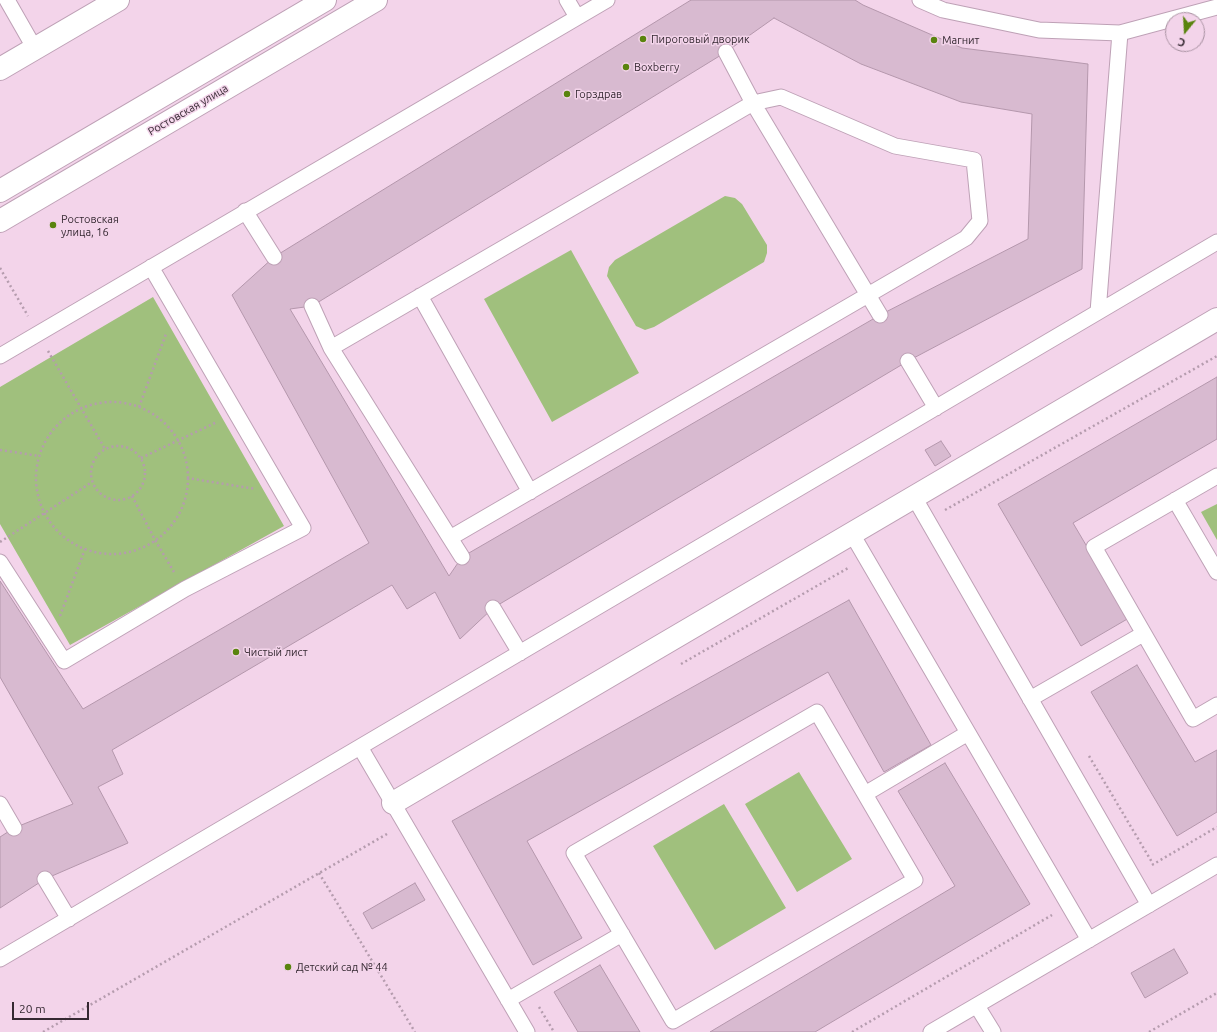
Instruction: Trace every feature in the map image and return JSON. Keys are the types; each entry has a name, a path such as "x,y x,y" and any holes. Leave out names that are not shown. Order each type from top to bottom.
{"street":[{"path":"0,69 118,0"},
{"path":"0,191 325,0"},
{"name":"Ростовская улица","path":"0,221 376,0"},
{"path":"393,803 1217,319"}],"lane":[{"path":"7,0 35,49"},
{"path":"566,0 577,18"},
{"path":"0,356 607,0"},
{"path":"920,0 943,10 1039,30 1120,32 1217,7"},
{"path":"1098,312 1120,32"},
{"path":"726,52 753,103 880,315"},
{"path":"331,348 753,103 780,97 895,146 974,160 980,221 966,238 450,538"},
{"path":"245,211 274,258"},
{"path":"0,959 1217,242"},
{"path":"0,562 64,661 185,589 302,528 150,267"},
{"path":"420,296 530,492"},
{"path":"312,306 331,348 462,558"},
{"path":"908,361 936,408"},
{"path":"1217,476 1094,546 1193,719 1217,705"},
{"path":"914,497 1149,905"},
{"path":"1175,500 1217,572"},
{"path":"852,534 1089,940"},
{"path":"493,608 520,653"},
{"path":"1030,699 1144,634"},
{"path":"817,712 915,880 673,1021 622,934 574,853 817,712"},
{"path":"864,794 968,734"},
{"path":"360,747 527,1032"},
{"path":"0,804 14,828"},
{"path":"931,1032 1217,865"},
{"path":"45,879 69,919"},
{"path":"508,1000 622,934"},
{"path":"977,1006 993,1032"}],"path":[{"path":"0,268 105,449"},
{"path":"139,407 175,309"},
{"path":"927,520 1217,356"},
{"path":"106,401 128,403 139,407 148,410 166,423 179,441 186,462 188,478 183,506 171,525 155,540 132,551 106,554 85,549 60,534 45,514 36,490 36,463 45,439 62,419 81,408 106,401"},
{"path":"141,458 236,414"},
{"path":"117,446 126,447 141,458 144,465 144,481 140,489 132,496 119,500 110,499 96,489 92,482 92,466 95,459 105,449 117,446"},
{"path":"0,450 39,456"},
{"path":"188,478 281,492"},
{"path":"0,542 92,482"},
{"path":"132,496 155,540 185,589"},
{"path":"51,641 85,549"},
{"path":"1133,876 1217,827"},
{"path":"319,873 415,1032"},
{"path":"852,1032 1069,905"},
{"path":"1148,1032 1217,993"}],"green space":[{"path":"725,196 735,198 742,204 767,245 767,253 764,262 654,327 645,330 636,326 607,276 609,267 615,260"},
{"path":"571,250 639,373 552,422 484,299"},
{"path":"153,297 284,526 70,645 0,524 0,387"},
{"path":"1217,504 1217,540 1201,512"},
{"path":"799,772 852,859 797,892 745,804"},
{"path":"724,804 786,908 715,950 653,846"}],"building":[{"path":"691,0 855,0 863,5 962,48 1088,64 1082,269 908,361 493,608 460,639 435,592 407,609 392,585 112,750 123,774 98,787 128,843 45,879 0,908 0,837 14,828 73,804 0,677 0,581 83,709 369,543 232,295 274,257","holes":["774,18 861,64 961,102 1032,114 1028,239 880,315 462,557 449,576 290,309 312,306 726,52"]},
{"path":"1217,377 1217,439 1073,523 1129,618 1081,646 998,504"},
{"path":"941,441 951,456 935,466 925,450"},
{"path":"849,600 931,745 884,772 828,672 527,841 582,938 533,965 452,821"},
{"path":"1137,665 1195,762 1217,750 1217,812 1177,836 1091,692"},
{"path":"945,763 1030,904 815,1032 710,1032 955,886 898,791"},
{"path":"415,883 425,900 372,929 363,913"},
{"path":"1174,949 1188,973 1145,998 1131,973"},
{"path":"600,965 640,1032 578,1032 554,992"}],"place":[{"name":"Пироговый дворик","path":"643,39"},
{"name":"Магнит","path":"934,40"},
{"name":"Boxberry","path":"626,67"},
{"name":"Горздрав","path":"567,94"},
{"name":"Ростовская улица, 16","path":"53,225"},
{"name":"Чистый лист","path":"236,652"},
{"name":"Детский сад № 44","path":"288,967"}]}
